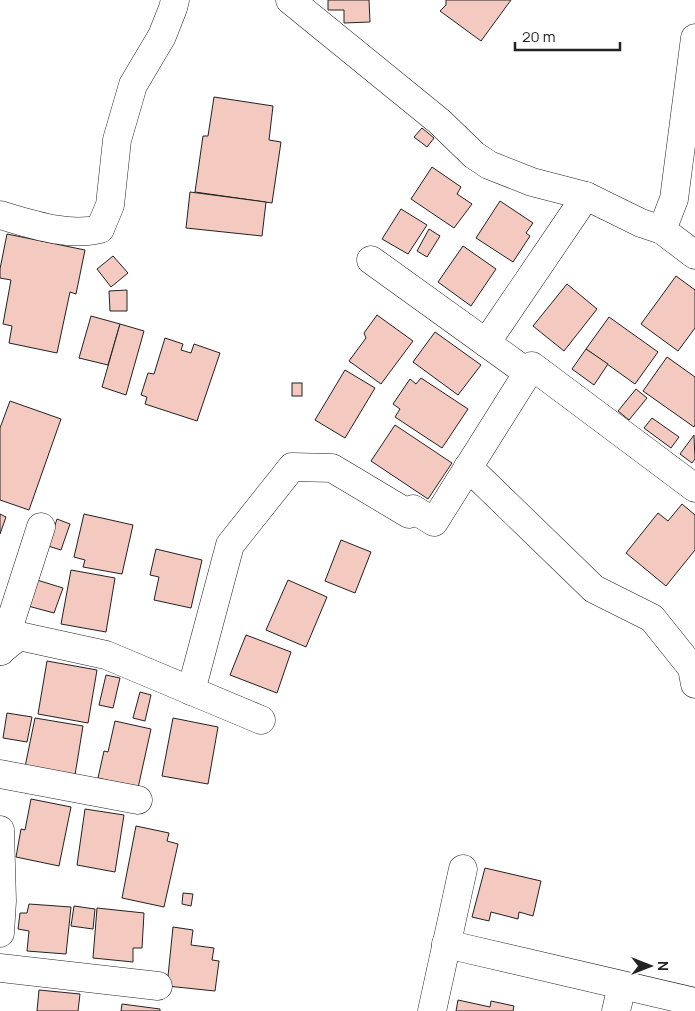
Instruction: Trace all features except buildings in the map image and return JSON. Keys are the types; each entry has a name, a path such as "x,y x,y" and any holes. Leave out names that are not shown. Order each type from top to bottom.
{"street":[{"path":"0,215 50,228 86,232 100,229 110,205 117,140 133,85 162,36 174,8 175,0"},
{"path":"290,0 440,122 474,155 510,174 532,182 586,196 641,223 662,230 695,255"},
{"path":"662,230 674,199 695,38"},
{"path":"486,343 586,196"},
{"path":"371,260 528,372"},
{"path":"191,691 230,545 292,468 332,468 409,514 413,509 434,522 532,366 695,488"},
{"path":"468,467 594,589 652,618 694,673"},
{"path":"0,651 41,527"},
{"path":"0,651 19,636 106,655 260,720"},
{"path":"0,774 138,800"},
{"path":"0,830 2,901 0,933"},
{"path":"432,1011 463,869"},
{"path":"446,944 619,998 695,1002"},
{"path":"0,968 158,986"}]}
